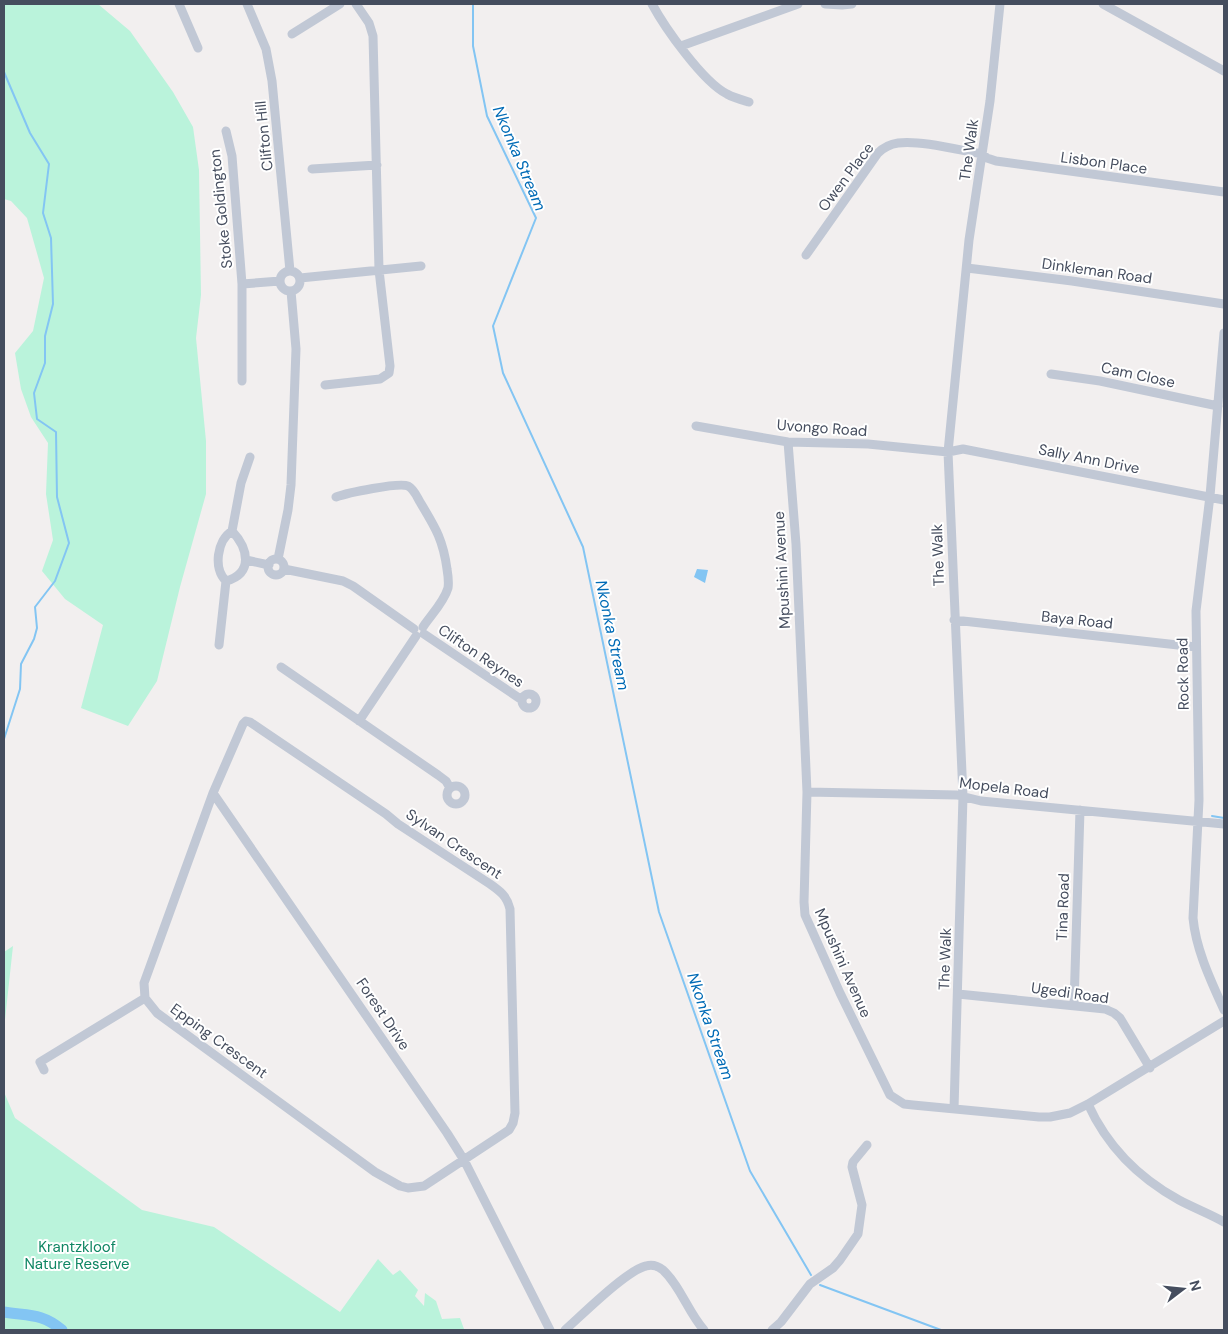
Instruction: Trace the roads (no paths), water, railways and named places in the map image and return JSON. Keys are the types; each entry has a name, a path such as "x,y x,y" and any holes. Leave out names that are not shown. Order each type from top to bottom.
{"street":[{"path":"179,4 198,48"},
{"name":"Clifton Hill","path":"247,4 266,49 272,81 290,270"},
{"path":"292,34 340,4"},
{"path":"326,385 380,379 389,373 390,366 379,270 373,36 369,23 356,4"},
{"path":"652,4 704,76 726,94 749,102"},
{"path":"681,46 798,4"},
{"path":"825,4 852,4"},
{"name":"The Walk","path":"954,1109 963,796 948,452 967,268 1000,4"},
{"path":"1103,4 1224,71"},
{"name":"Stoke Goldington","path":"226,131 232,156 242,284 242,381"},
{"name":"Owen Place","path":"806,255 872,160 884,148 902,142 935,145 982,154"},
{"name":"Lisbon Place","path":"982,154 986,158 996,161 1224,192"},
{"path":"312,168 377,165"},
{"path":"300,278 421,266"},
{"name":"Dinkleman Road","path":"967,268 1072,281 1224,304"},
{"path":"290,270 300,278 297,288 291,291 285,289 280,281 284,273 290,270"},
{"name":"Stoke Goldington","path":"242,284 280,281"},
{"path":"278,560 291,485 296,349 291,291"},
{"name":"Rock Road","path":"1224,333 1210,496 1197,599 1199,800 1194,874 1194,931 1224,1010"},
{"name":"Cam Close","path":"1051,374 1100,381 1218,406"},
{"name":"Uvongo Road","path":"696,426 788,442 868,444 948,452"},
{"name":"Mpushini Avenue","path":"788,442 796,544 807,792 805,915 816,942 890,1095 904,1104 1050,1117 1070,1113 1150,1068 1224,1021"},
{"name":"Sally Ann Drive","path":"948,452 963,449 1224,500"},
{"path":"226,581 222,578 218,561 223,538 232,531 241,483 250,457"},
{"name":"Clifton Reynes","path":"336,497 348,492 389,487 405,486 412,490 438,532 442,542 448,580 444,596 359,722"},
{"path":"226,581 241,571 246,560 244,546 232,531"},
{"path":"246,560 268,565"},
{"path":"268,565 274,560 278,560"},
{"path":"268,565 269,570 273,574 281,574 284,569 282,562 278,560"},
{"name":"Clifton Reynes","path":"284,569 343,581 353,586 522,700"},
{"path":"219,645 226,581"},
{"name":"Baya Road","path":"954,620 1196,647"},
{"path":"281,668 438,775 446,781 450,788"},
{"name":"Sylvan Crescent","path":"213,793 243,724 246,721 250,722 398,824 490,884 503,894 508,901 510,909 515,1113 513,1124 509,1130 464,1160"},
{"name":"Mopela Road","path":"807,792 963,796 981,801 1224,824"},
{"path":"44,1070 40,1062 145,998 144,983 213,793"},
{"name":"Forest Drive","path":"213,793 368,1016 464,1160 550,1330"},
{"name":"Tina Road","path":"1074,1005 1080,810"},
{"name":"Ugedi Road","path":"958,994 1105,1009 1114,1013 1125,1026 1150,1068"},
{"name":"Epping Crescent","path":"145,998 157,1013 392,1183 408,1188 424,1186 464,1160"},
{"path":"1088,1104 1113,1147 1140,1173 1180,1201 1224,1222"},
{"path":"772,1330 781,1322 810,1284 833,1268 858,1234 862,1205 852,1167 853,1162 867,1145"},
{"path":"565,1330 636,1270 653,1265 662,1268 669,1277 701,1328"}],"water":[{"path":"697,569 708,570 705,583 694,577"}],"waterway":[{"name":"Nkonka Stream","path":"473,4 473,46 487,116 536,218 493,326 503,373 583,547 659,912 750,1171 811,1275"},
{"path":"4,72 30,133 49,164 43,213 51,238 53,304 45,336 45,363 34,393 37,419 56,432 57,497 69,543 55,581 35,607 37,628 34,639 21,664 20,689 4,739"},
{"path":"1212,816 1224,818"},
{"name":"Nkonka Stream","path":"820,1285 941,1330"},
{"path":"4,1312 41,1318 62,1330"}],"park label":[{"name":"Krantzkloof Nature Reserve","path":"77,1256"}]}
